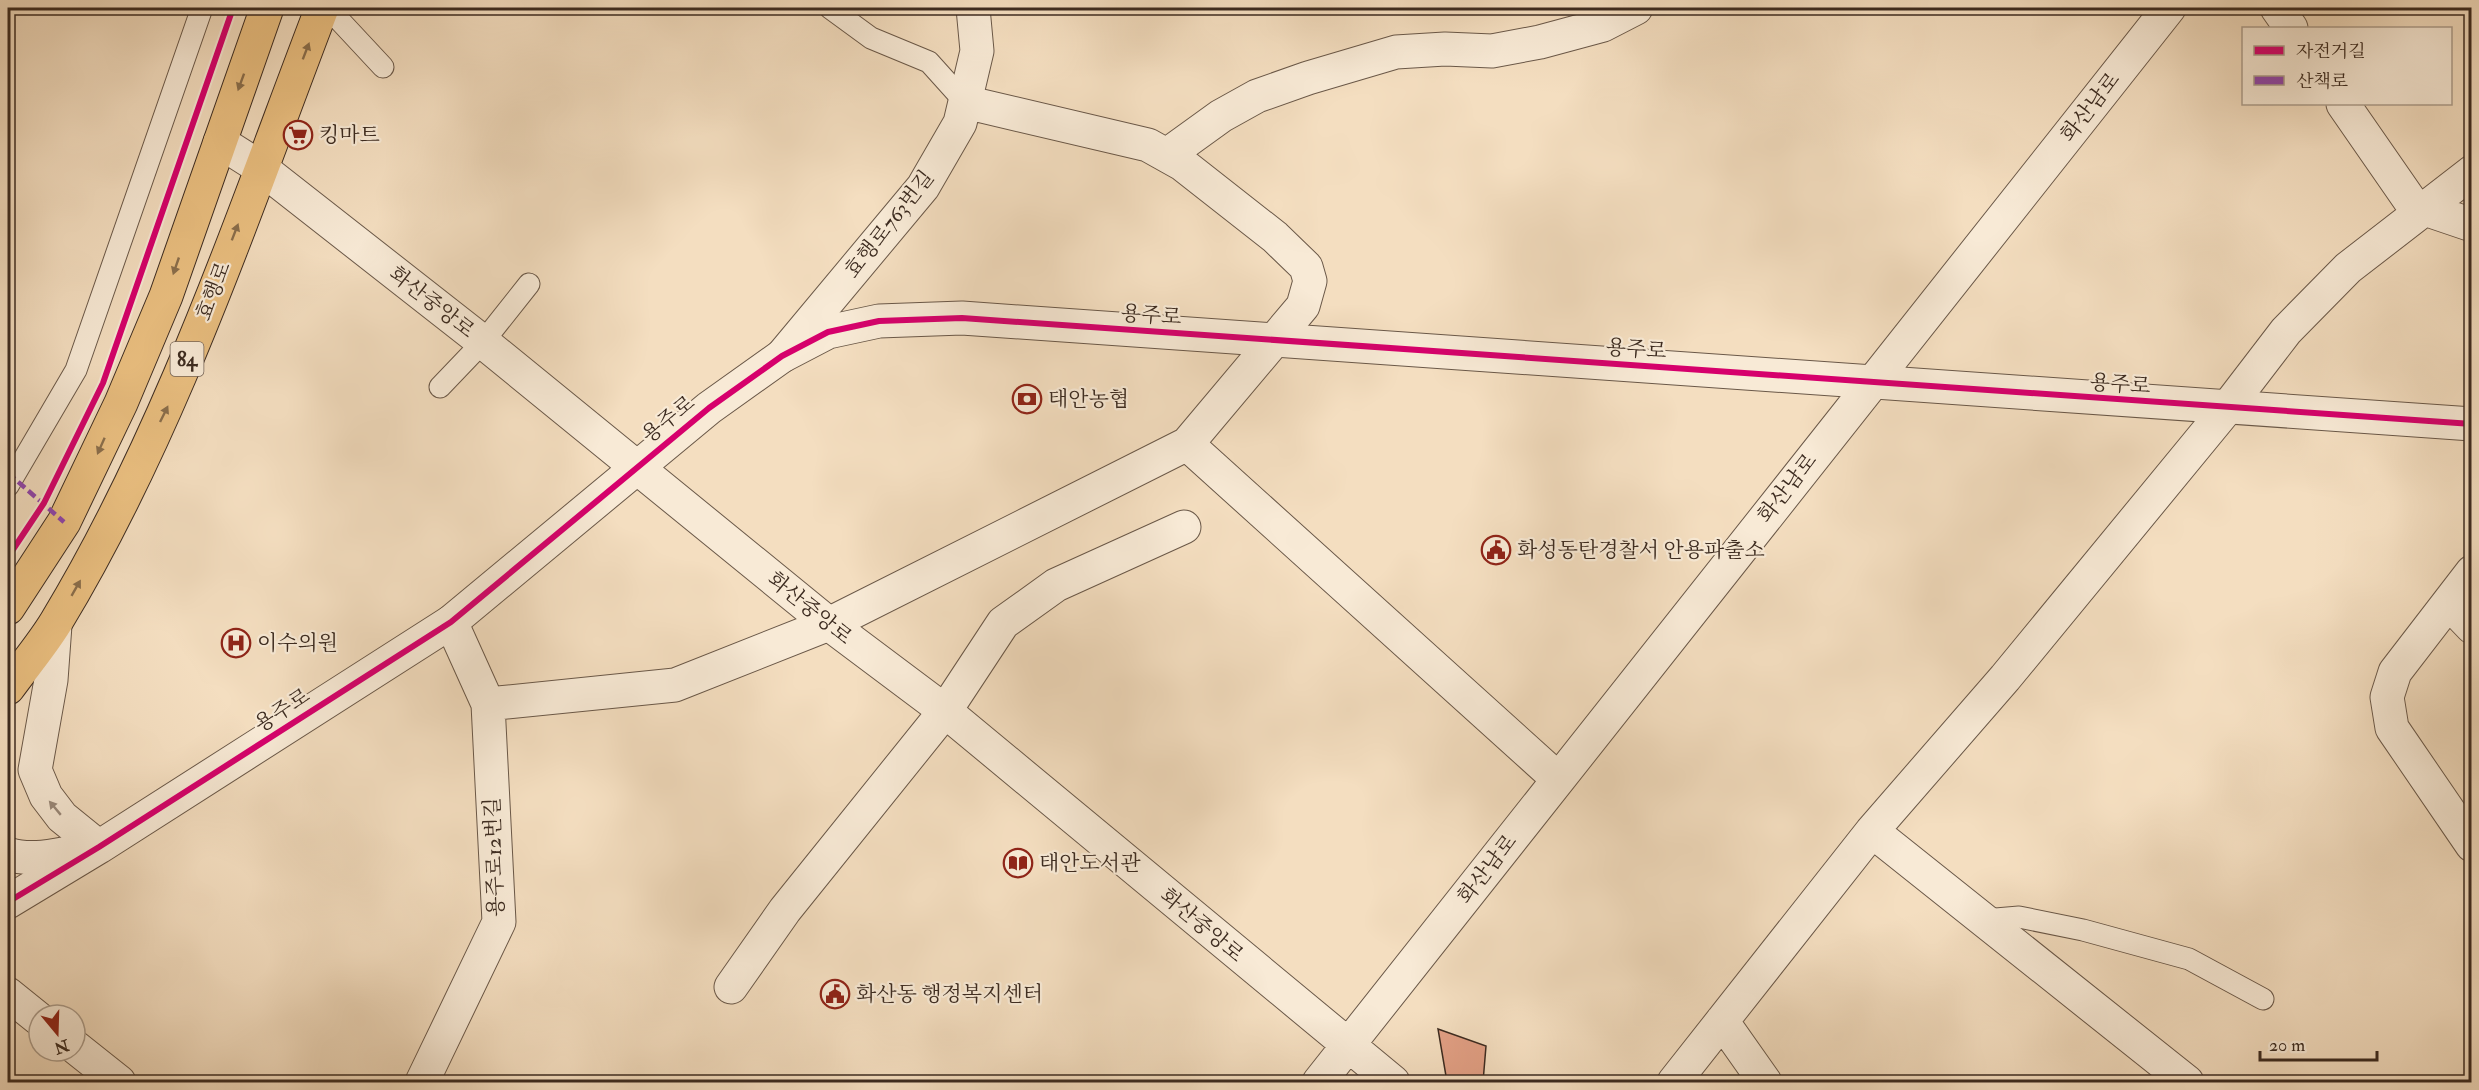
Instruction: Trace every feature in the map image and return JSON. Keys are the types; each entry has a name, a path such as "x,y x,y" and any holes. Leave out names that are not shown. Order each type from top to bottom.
{"main road":[{"name":"효행로","path":"8,608 64,522 98,454 166,296 267,8"},
{"name":"효행로","path":"8,688 55,625 96,553 170,402 322,8"}],"street":[{"name":"효행로763번길","path":"782,356 923,187 960,123 977,51 973,8"},
{"path":"1167,155 1221,116 1257,96 1308,78 1396,52 1445,49 1492,51 1540,42 1603,25 1636,8"},
{"name":"화산남로","path":"1319,1083 1870,382 2169,8"},
{"path":"2277,8 2290,27"},
{"path":"488,704 675,684 829,624 1187,444 1303,306 1310,281 1306,267 1275,237 1182,164 1148,145 964,102"},
{"path":"2344,105 2413,205 2472,225"},
{"name":"화산중앙로","path":"220,142 261,168 483,342 829,624 945,711 1393,1083"},
{"path":"1674,1083 1872,831 2005,678 2227,408 2286,331 2348,268 2472,172"},
{"name":"용주로","path":"8,902 99,847 451,622 636,466 709,408 782,356 828,332 879,321 962,318 2472,424"},
{"path":"1187,444 1558,778"},
{"path":"731,987 785,910 945,711 1003,622 1056,585 1184,526"},
{"path":"2472,572 2395,672 2387,697 2392,728 2472,845"},
{"path":"2449,603 2472,627"},
{"name":"용주로12번길","path":"422,1083 499,922 488,704 451,622"},
{"path":"55,625 51,680 35,771 51,803 63,817 99,847"},
{"path":"1872,831 2187,1083"},
{"name":"용주로","path":"8,854 52,856 99,847"},
{"path":"8,994 27,1009"},
{"path":"1722,1021 1765,1083"},
{"path":"87,1057 119,1083"}],"lane":[{"path":"8,486 76,370 202,8"},
{"path":"328,8 383,67"},
{"path":"830,8 871,39 929,62 964,102"},
{"path":"440,387 483,342 529,284"},
{"path":"1984,920 2019,917 2084,930 2189,959 2263,999"}],"building":[{"path":"1438,1029 1486,1046 1483,1082 1447,1082"}],"marked path":[{"path":"8,473 64,522"}],"cycle path":[{"path":"8,557 44,503 103,383 233,8"},
{"path":"8,902 99,847 451,622 709,408 782,356 828,332 879,321 962,318 2472,424"}],"place":[{"name":"킹마트","path":"298,135"},
{"name":"태안농협","path":"1027,399"},
{"name":"화성동탄경찰서 안용파출소","path":"1496,550"},
{"name":"이수의원","path":"236,643"},
{"name":"태안도서관","path":"1018,863"},
{"name":"화산동 행정복지센터","path":"835,994"}]}
